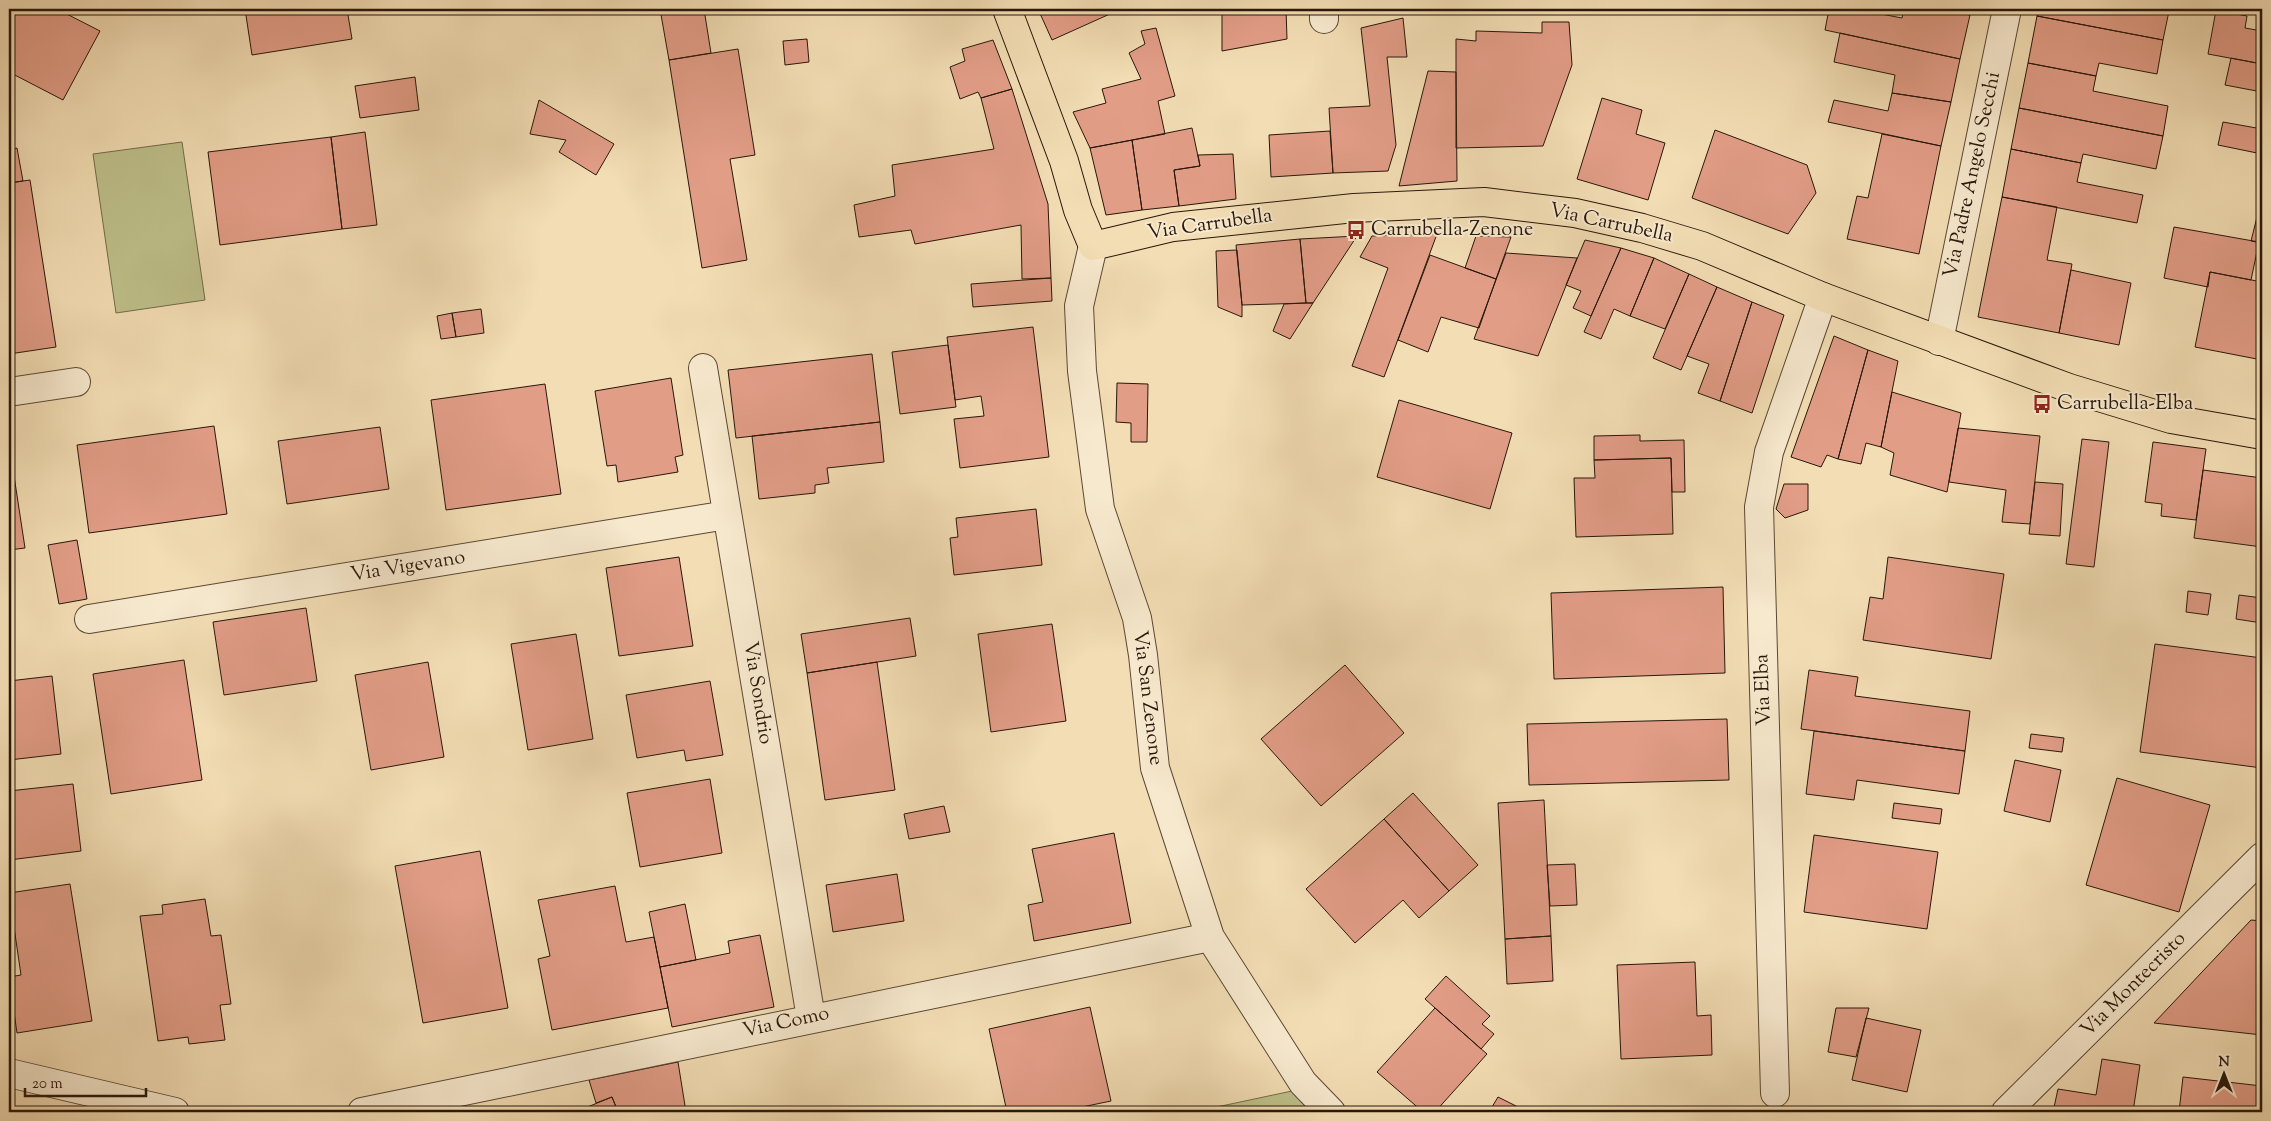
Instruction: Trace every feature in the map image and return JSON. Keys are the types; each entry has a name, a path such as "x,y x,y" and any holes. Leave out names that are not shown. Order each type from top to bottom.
{"main road":[{"path":"1007,9 1064,160 1078,210 1093,246"},
{"name":"Via Carrubella","path":"1093,246 1173,227 1354,208 1484,202 1575,213 1642,228 1702,246 1823,297 2049,382 2171,419 2262,435"}],"street":[{"name":"Via Padre Angelo Secchi","path":"1939,342 2008,9"},
{"name":"Via San Zenone","path":"1093,246 1079,306 1082,371 1100,509 1136,618 1144,655 1155,768 1210,937 1302,1083 1331,1112"},
{"name":"Via Elba","path":"1775,1093 1759,507 1770,452 1823,297"},
{"name":"Via Sondrio","path":"703,368 811,1018"},
{"path":"9,392 76,382"},
{"name":"Via Vigevano","path":"90,619 727,515"},
{"name":"Via Montecristo","path":"2006,1112 2262,857"},
{"name":"Via Como","path":"362,1112 1210,937"},
{"path":"9,1073 175,1112"}],"green space":[{"path":"182,142 205,300 116,313 93,154"},
{"path":"1292,1091 1313,1112 1193,1112"}],"building":[{"path":"9,9 57,9 100,31 63,100 9,72"},
{"path":"245,9 347,9 352,39 252,55"},
{"path":"660,9 704,9 711,53 669,60"},
{"path":"1038,9 1121,9 1052,40"},
{"path":"1222,9 1286,9 1287,39 1222,51"},
{"path":"1829,9 1855,9 1902,18 1904,9 1939,9 1970,15 1960,59 1825,30"},
{"path":"1939,9 1971,9 1970,15"},
{"path":"2039,9 2156,9 2169,11 2163,40 2037,16"},
{"path":"2216,10 2247,16 2245,28 2262,31 2262,64 2208,54"},
{"path":"2037,16 2163,40 2157,74 2099,63 2096,76 2028,63"},
{"path":"1403,18 1407,57 1387,57 1396,145 1388,171 1333,173 1329,108 1370,106 1361,28"},
{"path":"1542,22 1569,22 1572,65 1543,146 1456,148 1456,39 1476,41 1476,31 1542,33"},
{"path":"1156,28 1175,96 1158,101 1165,134 1090,148 1073,112 1106,103 1102,89 1141,79 1129,53 1145,44 1141,31"},
{"path":"1840,33 1960,59 1951,102 1892,93 1895,75 1834,62"},
{"path":"807,39 809,62 785,65 783,41"},
{"path":"993,40 1012,89 981,98 978,92 960,99 950,67 965,61 962,49"},
{"path":"738,49 755,155 730,159 747,260 702,268 669,60"},
{"path":"2231,58 2262,64 2262,92 2225,85"},
{"path":"2028,63 2096,76 2093,91 2168,106 2163,136 2019,108"},
{"path":"1428,71 1456,72 1457,181 1399,186"},
{"path":"415,77 419,110 360,118 355,86"},
{"path":"1012,89 1048,204 1051,278 1022,279 1021,225 915,244 911,230 859,237 854,205 895,196 892,165 994,149 981,98"},
{"path":"1892,93 1951,102 1941,146 1828,122 1834,100 1888,111"},
{"path":"1602,98 1642,110 1636,134 1665,143 1648,200 1577,179"},
{"path":"539,100 614,144 596,175 559,152 566,140 530,134"},
{"path":"2019,108 2163,136 2156,169 2083,154 2081,163 2011,149"},
{"path":"2223,122 2262,129 2262,154 2218,145"},
{"path":"1192,128 1200,166 1174,170 1179,206 1142,210 1132,140"},
{"path":"1715,130 1807,165 1816,193 1788,234 1692,198"},
{"path":"1330,131 1333,173 1271,177 1269,135"},
{"path":"365,132 377,225 342,229 331,137"},
{"path":"1882,134 1941,146 1919,254 1847,239 1857,196 1868,198"},
{"path":"331,137 342,229 220,245 208,152"},
{"path":"1132,140 1142,210 1106,215 1090,148"},
{"path":"17,148 23,181 9,183 9,150"},
{"path":"2011,149 2081,163 2077,182 2143,195 2137,223 2002,197"},
{"path":"1233,154 1236,199 1179,206 1174,170 1200,166 1198,155"},
{"path":"30,180 56,347 9,354 9,183"},
{"path":"2002,197 2057,207 2047,260 2072,264 2059,333 1978,317"},
{"path":"2257,217 2262,218 2262,243 2251,241"},
{"path":"2174,227 2259,242 2251,280 2210,272 2208,287 2164,278"},
{"path":"1437,234 1384,377 1352,366 1388,268 1360,257 1372,236"},
{"path":"1357,236 1313,303 1306,303 1300,239"},
{"path":"1476,236 1511,237 1496,279 1465,268"},
{"path":"1300,239 1306,303 1242,305 1236,245"},
{"path":"1585,240 1621,248 1591,316 1573,308 1581,291 1566,285"},
{"path":"1621,248 1654,258 1630,316 1614,309 1601,339 1584,332"},
{"path":"1237,250 1242,317 1218,307 1216,251"},
{"path":"1506,253 1577,258 1538,356 1474,339"},
{"path":"1430,255 1496,279 1479,328 1441,317 1428,352 1398,340"},
{"path":"1654,258 1689,274 1665,329 1630,316"},
{"path":"2071,270 2131,283 2119,345 2059,333"},
{"path":"2210,272 2262,282 2262,360 2195,347"},
{"path":"1689,274 1717,287 1681,370 1653,358"},
{"path":"1051,278 1052,301 973,307 971,284"},
{"path":"1717,287 1752,302 1720,401 1698,393 1709,364 1687,356"},
{"path":"1752,302 1784,315 1752,413 1720,401"},
{"path":"1313,303 1290,339 1273,331 1284,304"},
{"path":"481,309 484,333 456,337 452,313"},
{"path":"452,313 456,337 441,339 437,316"},
{"path":"1033,327 1049,457 960,468 954,419 984,416 981,396 955,400 947,337"},
{"path":"1834,336 1868,350 1838,459 1827,455 1821,467 1791,457"},
{"path":"948,345 956,407 900,414 892,352"},
{"path":"1868,350 1898,361 1881,447 1866,443 1861,464 1838,459"},
{"path":"872,354 880,422 736,438 728,370"},
{"path":"671,378 683,455 675,457 678,472 618,482 616,465 607,466 595,391"},
{"path":"1117,383 1148,384 1147,442 1131,442 1131,423 1116,422"},
{"path":"545,384 561,494 446,510 431,400"},
{"path":"1892,392 1961,413 1947,492 1890,475 1894,453 1881,447"},
{"path":"1399,400 1512,433 1490,509 1377,477"},
{"path":"880,422 884,462 827,468 829,483 815,485 815,493 759,499 752,436"},
{"path":"214,426 227,514 89,533 77,445"},
{"path":"380,427 389,489 287,504 278,441"},
{"path":"1958,428 2040,436 2030,524 2002,522 2006,490 1949,482"},
{"path":"1640,435 1640,441 1684,440 1685,492 1672,492 1671,458 1594,460 1594,436"},
{"path":"2082,439 2109,442 2094,567 2066,564"},
{"path":"2153,442 2206,449 2196,520 2161,516 2162,504 2145,502"},
{"path":"9,456 11,456 25,548 9,550"},
{"path":"1671,458 1673,534 1576,537 1574,478 1595,478 1594,460"},
{"path":"2203,470 2262,478 2262,547 2194,538"},
{"path":"2035,482 2063,484 2060,536 2029,534"},
{"path":"1784,484 1808,484 1808,510 1785,518 1776,509"},
{"path":"1036,509 1042,565 954,575 950,538 958,537 956,518"},
{"path":"77,540 87,599 59,604 48,545"},
{"path":"679,557 693,646 619,656 606,568"},
{"path":"1888,557 2004,574 1991,659 1863,640 1870,597 1883,599"},
{"path":"1723,587 1725,673 1554,679 1551,593"},
{"path":"2188,591 2211,594 2208,615 2186,612"},
{"path":"2239,595 2262,598 2262,623 2236,619"},
{"path":"306,608 317,681 224,695 213,622"},
{"path":"910,618 916,656 807,673 801,634"},
{"path":"1052,624 1066,721 991,732 978,634"},
{"path":"576,634 593,739 528,750 511,644"},
{"path":"2155,644 2262,658 2262,768 2140,752"},
{"path":"184,660 202,780 111,794 93,674"},
{"path":"428,662 444,757 371,770 355,675"},
{"path":"877,662 895,790 825,800 807,673"},
{"path":"1345,665 1404,733 1321,806 1261,739"},
{"path":"1809,670 1858,677 1855,696 1970,711 1965,751 1801,729"},
{"path":"52,676 61,754 9,760 9,681"},
{"path":"710,681 723,755 686,761 684,750 637,758 626,695"},
{"path":"1727,719 1729,780 1529,785 1527,724"},
{"path":"1814,731 1965,751 1959,794 1857,780 1854,800 1806,794"},
{"path":"2031,734 2064,738 2062,752 2029,748"},
{"path":"2015,760 2061,770 2050,822 2004,811"},
{"path":"2117,778 2210,805 2179,912 2086,885"},
{"path":"710,779 722,853 640,867 627,793"},
{"path":"73,784 81,851 9,860 9,791"},
{"path":"1413,793 1478,865 1449,891 1384,819"},
{"path":"1544,800 1551,936 1505,939 1498,803"},
{"path":"1894,803 1942,809 1940,824 1892,818"},
{"path":"944,806 950,832 909,839 904,814"},
{"path":"1384,819 1449,891 1419,918 1403,900 1355,943 1306,889"},
{"path":"1114,833 1131,923 1034,941 1028,905 1043,902 1032,849"},
{"path":"1814,835 1938,852 1927,929 1804,912"},
{"path":"480,851 508,1008 423,1023 395,866"},
{"path":"1575,864 1577,905 1550,906 1547,865"},
{"path":"897,874 904,921 833,932 826,885"},
{"path":"70,884 92,1021 17,1033 9,977 21,975 9,893"},
{"path":"615,886 626,942 654,937 668,1008 552,1030 538,959 550,956 538,900"},
{"path":"205,899 211,936 221,935 231,1004 220,1005 225,1040 189,1044 188,1037 158,1041 140,916 163,914 162,905"},
{"path":"685,904 696,960 660,967 649,912"},
{"path":"2251,920 2262,921 2262,1035 2154,1023"},
{"path":"760,935 774,1007 672,1027 660,967 730,953 728,941"},
{"path":"1551,936 1553,981 1507,984 1505,939"},
{"path":"1695,962 1697,1016 1711,1015 1712,1055 1621,1059 1617,965"},
{"path":"1446,976 1490,1016 1482,1024 1494,1034 1481,1049 1425,999"},
{"path":"1090,1007 1111,1101 1058,1112 1007,1112 989,1029"},
{"path":"1435,1008 1487,1054 1435,1112 1423,1112 1377,1072"},
{"path":"1836,1008 1869,1008 1856,1057 1828,1052"},
{"path":"1866,1018 1921,1030 1907,1092 1852,1080"},
{"path":"2102,1059 2140,1065 2133,1112 2053,1112 2058,1089 2096,1095"},
{"path":"678,1062 686,1112 618,1112 612,1097 596,1103 589,1080"},
{"path":"2183,1077 2262,1086 2260,1112 2179,1112"},
{"path":"612,1097 618,1112 586,1112 585,1108"},
{"path":"1498,1097 1528,1112 1489,1112"}],"place":[{"name":"Carrubella-Zenone","path":"1356,230"},
{"name":"Carrubella-Elba","path":"2042,404"}]}
